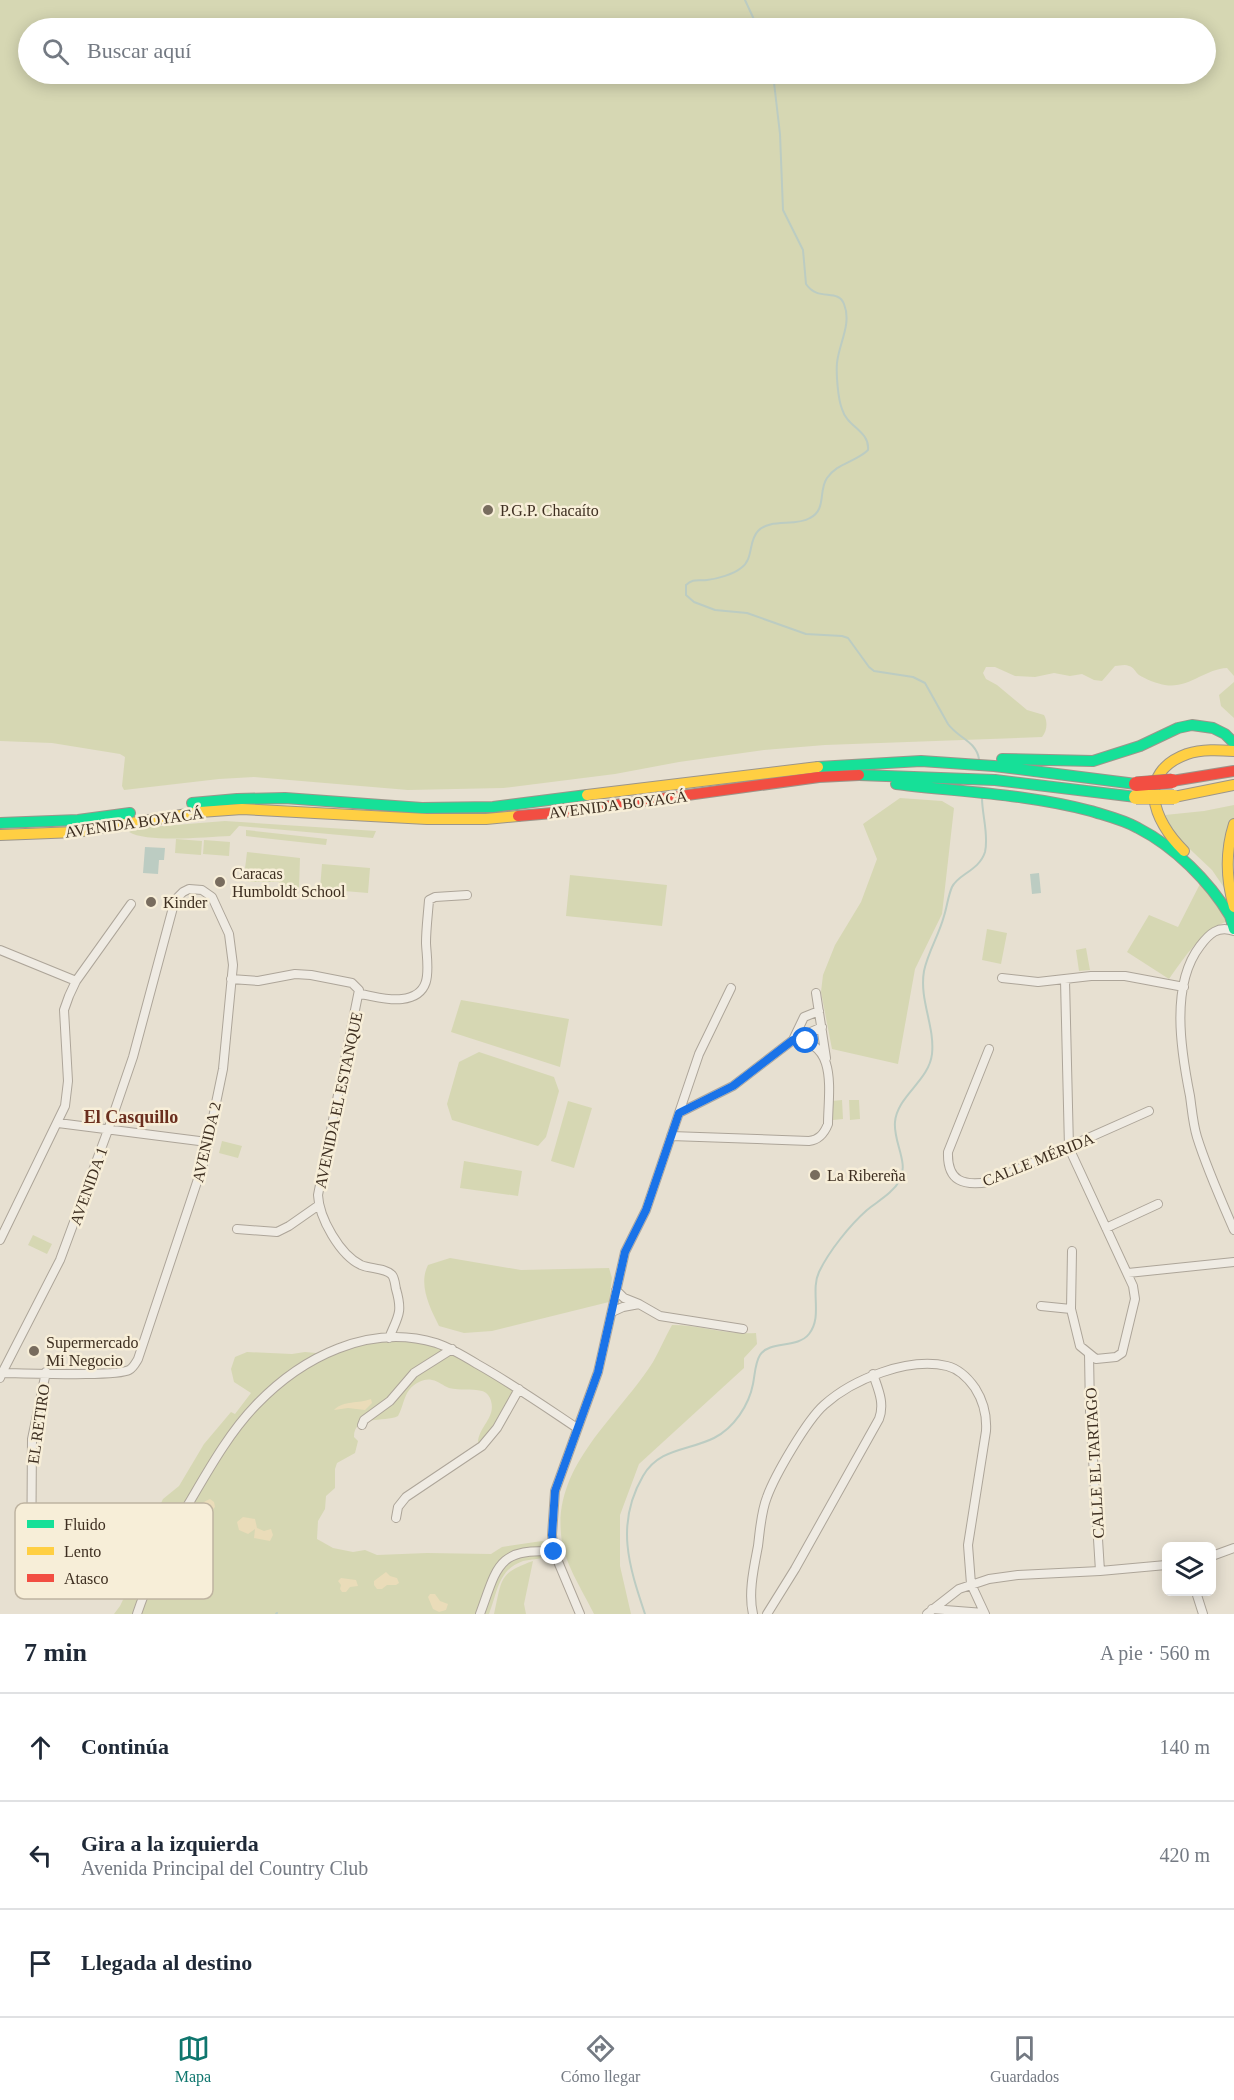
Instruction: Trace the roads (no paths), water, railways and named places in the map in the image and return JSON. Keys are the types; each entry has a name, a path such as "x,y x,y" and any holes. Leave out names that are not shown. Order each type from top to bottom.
{"highway":[{"path":"958,772 995,774 1093,761 1140,746 1178,728 1192,725 1214,728 1232,740"},
{"path":"1233,921 1215,882 1168,834 1156,814 1153,797 1154,785 1160,774 1178,758 1200,752 1234,751"},
{"name":"AVENIDA BOYACÁ","path":"0,823 78,820 196,802 237,799 285,798 422,808 493,807 800,768 934,761 958,772"},
{"path":"1136,790 1172,781 1234,771"},
{"path":"958,772 1136,790 1174,797 1234,785"},
{"name":"AVENIDA BOYACÁ","path":"0,835 76,832 200,812 242,809 427,819 486,819 564,812 819,777 878,774 887,781 897,784 958,772"},
{"path":"995,774 1087,810 1136,826 1175,853 1200,875 1233,921"},
{"path":"1233,921 1227,862 1229,839 1234,824"}],"street":[{"name":"AVENIDA 1","path":"1,1375 60,1260 108,1130 134,1057 175,900 183,891 196,889 207,893 218,908"},
{"path":"360,994 399,1000 421,990 426,983 428,973 426,942 429,900 435,897 467,895"},
{"path":"0,1240 64,1106 68,1081 64,1010 76,981 131,904"},
{"name":"AVENIDA 2","path":"45,1372 117,1373 132,1368 138,1359 199,1179 223,1069 231,980 231,946 218,908"},
{"path":"1233,921 1206,939 1192,957 1186,971 1181,1022 1182,1056 1197,1135 1234,1230"},
{"path":"0,950 76,981"},
{"name":"AVENIDA EL ESTANQUE","path":"231,980 258,981 296,974 312,975 352,983 358,988 360,994 318,1195 319,1205 329,1229 343,1250 360,1265 388,1272 393,1276 400,1311 390,1338"},
{"path":"1002,978 1038,982 1091,976 1125,976 1184,987"},
{"path":"1065,980 1069,1148 1128,1273 1135,1299 1122,1353 1116,1358 1107,1359 1096,1359 1089,1354"},
{"path":"580,1614 554,1552 552,1535 555,1491 598,1372 625,1252 646,1210 703,1045 731,988"},
{"path":"671,1136 809,1141 818,1138 828,1124 826,1061 816,993"},
{"path":"793,1040 804,1017 819,1011"},
{"path":"679,1113 733,1086 793,1040 822,1027"},
{"path":"793,1040 806,1041 817,1047 826,1061"},
{"name":"CALLE MÉRIDA","path":"989,1049 948,1152 951,1173 964,1182 975,1184 989,1182 1149,1111"},
{"path":"57,1123 207,1142"},
{"path":"1106,1228 1158,1204"},
{"path":"237,1229 277,1232 319,1205"},
{"name":"CALLE EL TARTAGO","path":"1072,1251 1071,1309 1080,1346 1089,1354 1090,1411 1100,1571"},
{"path":"1128,1273 1234,1262"},
{"path":"616,1290 624,1298 660,1316 743,1329"},
{"path":"612,1312 639,1304"},
{"path":"1041,1306 1071,1309"},
{"path":"189,1503 232,1434 256,1405 282,1381 307,1363 361,1340 390,1338 422,1340 452,1349 519,1389 576,1428"},
{"path":"362,1425 364,1420 390,1401 414,1373 452,1349"},
{"path":"753,1614 752,1592 766,1498 808,1424 824,1405 852,1385 873,1374 910,1366 947,1366 969,1379 986,1413 986,1431 968,1545 971,1584 985,1614 930,1612"},
{"path":"1,1375 45,1372"},
{"name":"EL RETIRO","path":"32,1503 32,1439 45,1372"},
{"path":"767,1614 795,1569 879,1419 882,1412 882,1400 873,1374"},
{"path":"396,1518 398,1507 406,1497 482,1446 497,1428 519,1389"},
{"path":"1216,1555 1234,1548"},
{"path":"480,1614 495,1571 506,1558 534,1550 554,1552"},
{"path":"930,1612 959,1589 996,1578 1162,1565"},
{"path":"1197,1596 1203,1614"},
{"path":"137,1614 143,1599"}],"waterway":[{"path":"745,0 753,18"},
{"path":"774,84 780,134 783,210 803,250 806,284 816,292 841,299 844,304 847,319 838,356 839,399 848,420 865,438 868,450 831,473 824,483 819,510 810,518 804,521 763,527 755,535 748,560 741,568 720,577 691,581 686,585 686,595 694,602 715,610 747,613 806,634 848,638 874,671 913,677 925,683 948,724 971,744 979,759"},
{"path":"645,1614 630,1562 627,1528 634,1494 643,1476 657,1460 675,1451 714,1438 734,1422 748,1400 756,1365 764,1350 798,1342 809,1334 815,1320 819,1272 834,1247 854,1223 889,1193 900,1180 903,1166 895,1129 897,1113 901,1104 920,1081 930,1064 932,1054 923,982 924,971 942,923 952,887 978,864 985,852 982,798"}],"place":[{"name":"P.G.P. Chacaíto","path":"488,510"},
{"name":"Caracas Humboldt School","path":"220,882"},
{"name":"Kinder","path":"151,902"},
{"name":"La Ribereña","path":"815,1175"},
{"name":"Supermercado Mi Negocio","path":"34,1351"}],"district":[{"name":"El Casquillo","path":"131,1117"}]}
